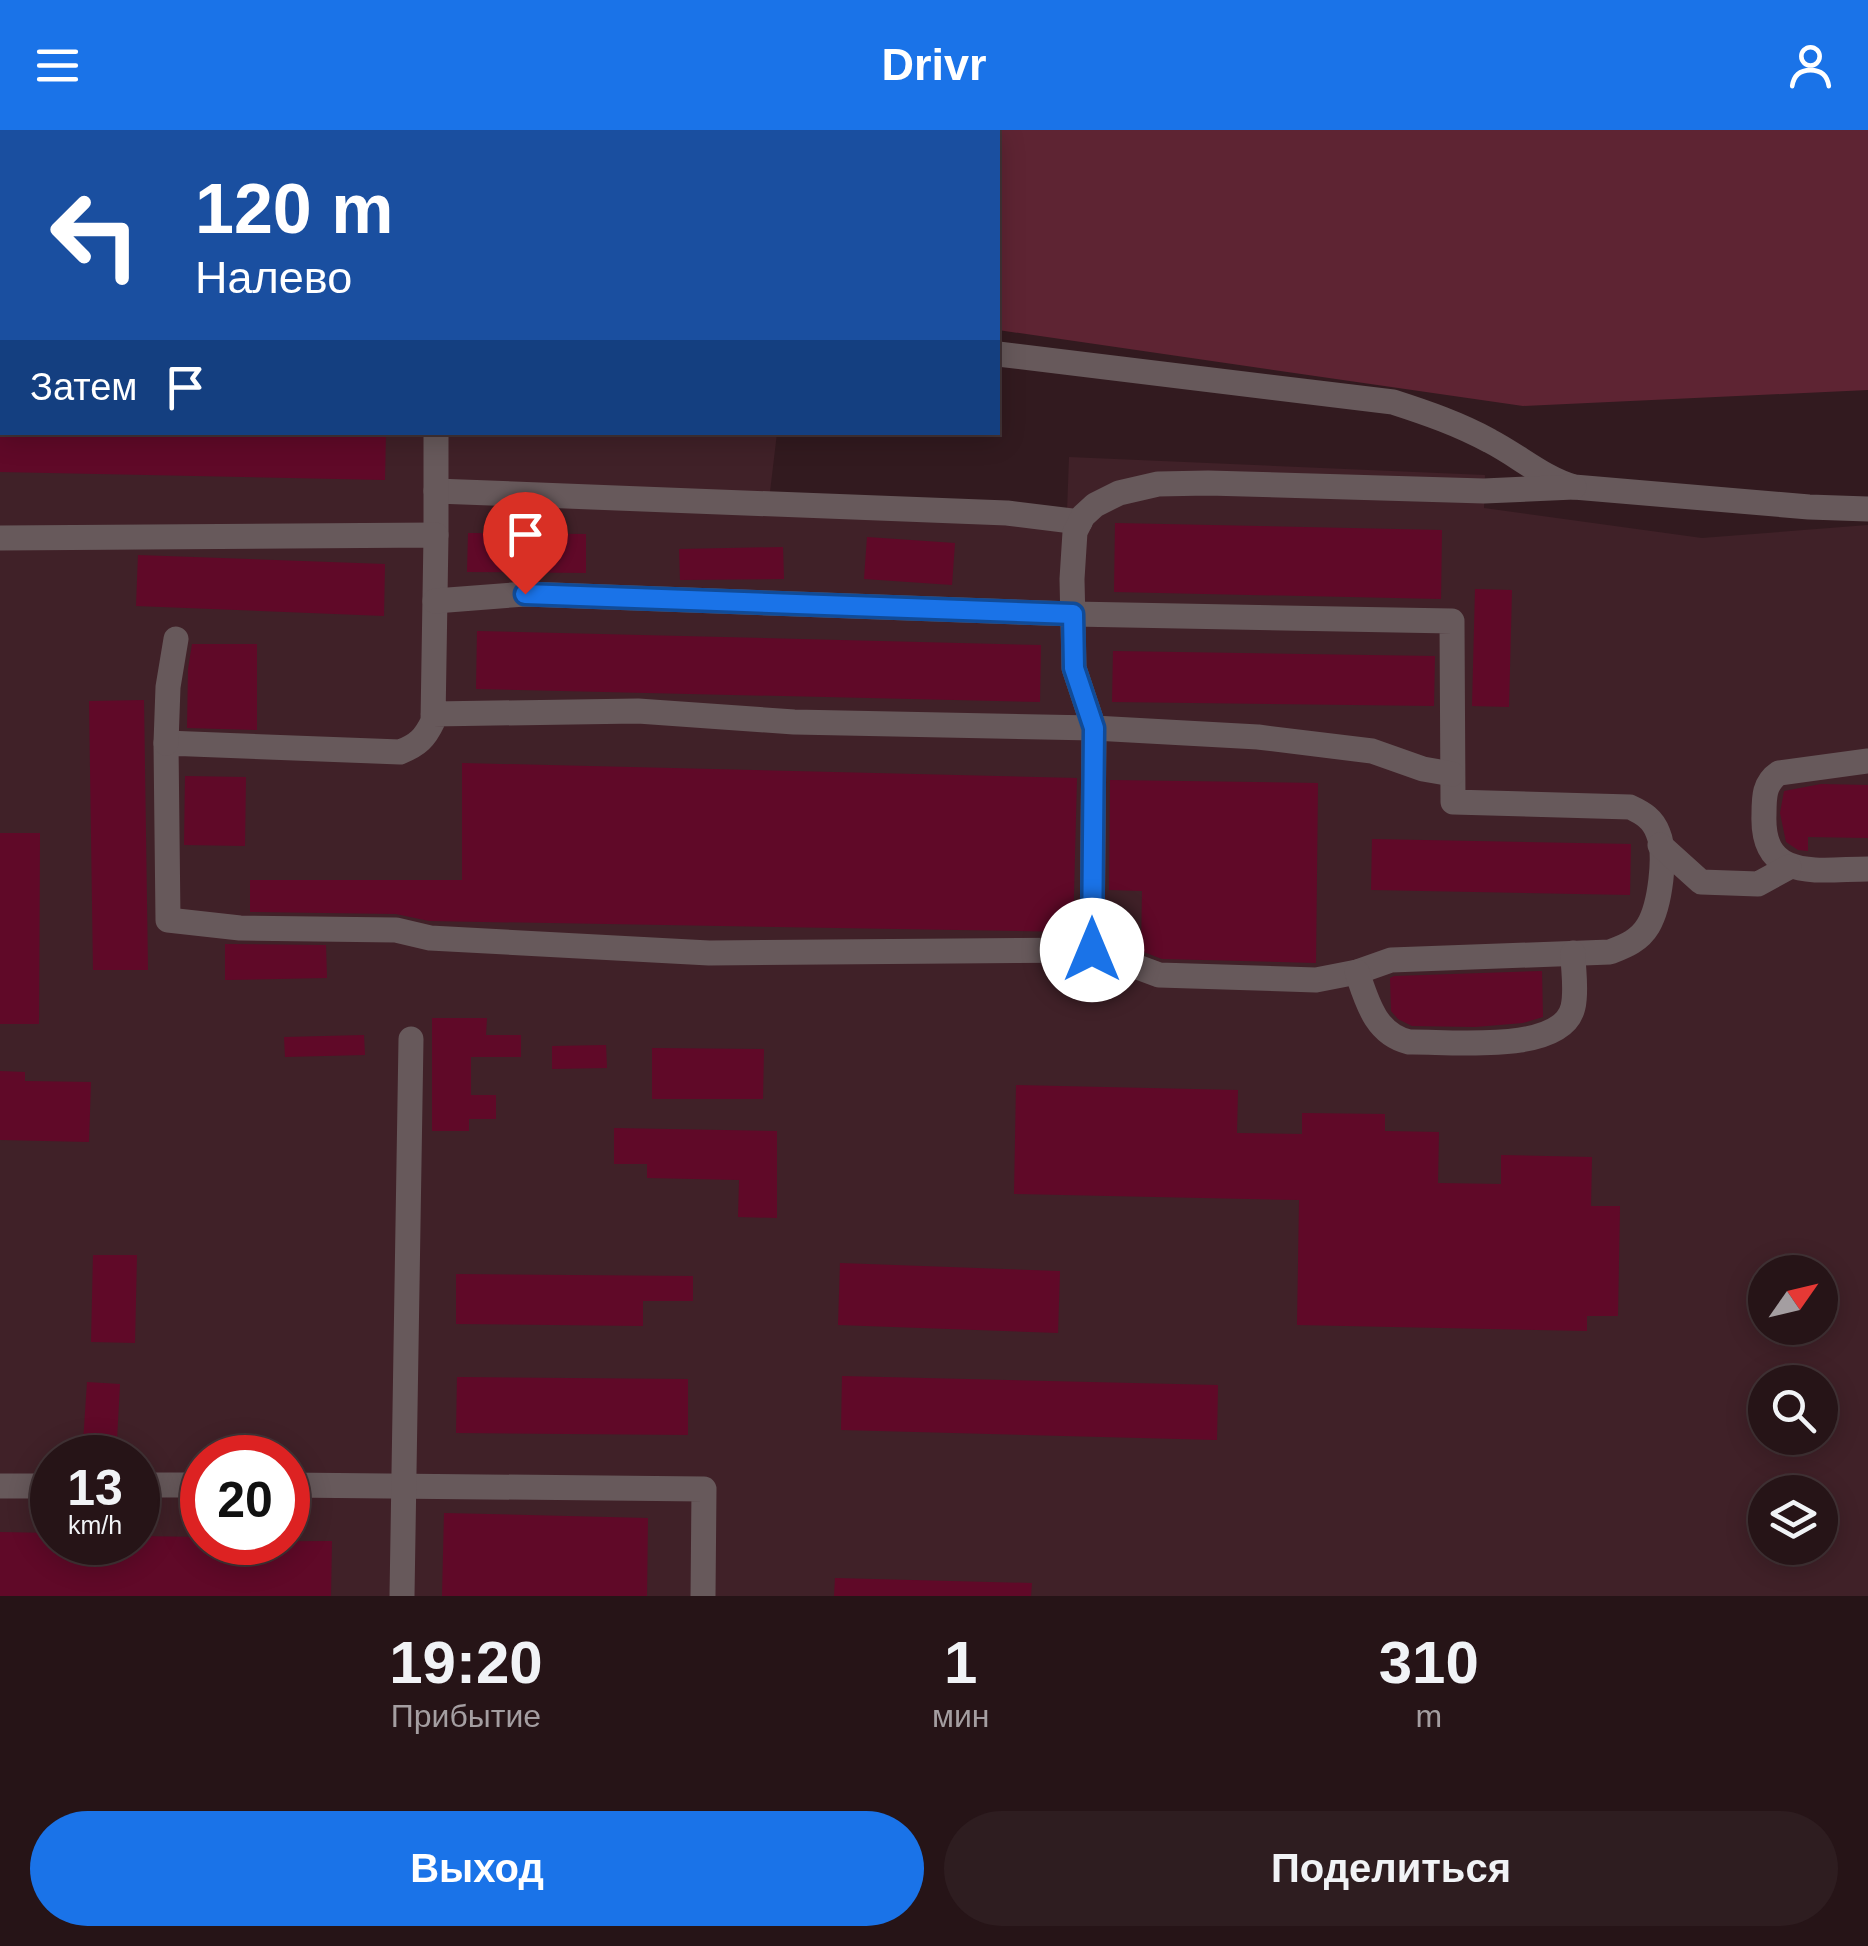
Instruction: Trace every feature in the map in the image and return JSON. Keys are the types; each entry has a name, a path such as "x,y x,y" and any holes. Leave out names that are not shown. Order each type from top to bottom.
{"lane":[{"path":"1000,354 1393,402 1444,418 1558,482 1574,487"},
{"path":"166,743 400,752 416,746 427,734 433,714 436,435"},
{"path":"1092,950 1094,728 1074,668 1073,614 1075,532 1094,505 1120,493 1158,484 1208,483 1484,491 1574,487 1868,509"},
{"path":"436,492 987,512 1080,522"},
{"path":"0,538 436,535"},
{"path":"176,638 168,687 166,743 168,920 240,928 396,930 430,938 484,942 708,953 1092,950 1158,976 1316,980 1391,960 1610,952 1632,943 1648,927 1658,902 1660,834 1646,814 1630,807 1454,802 1452,621 1073,614 525,594 435,601"},
{"path":"433,714 638,712 794,722 1094,728 1372,750 1422,769 1452,774"},
{"path":"1789,867 1774,858 1767,846 1764,820 1770,779 1779,773 1868,762"},
{"path":"1660,845 1701,882 1758,884 1789,867 1868,868"},
{"path":"1357,972 1377,1020 1396,1039 1531,1040 1566,1023 1573,1010 1572,953"},
{"path":"402,1596 411,1039"},
{"path":"310,1485 704,1490 703,1596"},
{"path":"0,1486 30,1486"}],"shaded area":[{"path":"1000,130 1868,130 1868,390 1523,406 1000,330"},
{"path":"0,435 777,435 770,492 1067,512 1069,457 1485,475 1484,508 1702,538 1868,525 1868,1596 0,1596"}],"building":[{"path":"0,435 386,435 385,480 0,472"},
{"path":"1115,523 1442,530 1441,599 1114,592"},
{"path":"468,533 586,534 586,573 467,572"},
{"path":"867,537 955,543 952,585 864,579"},
{"path":"783,547 784,579 680,580 679,549"},
{"path":"138,555 385,564 384,616 136,606"},
{"path":"1475,589 1512,590 1509,707 1472,706"},
{"path":"477,631 1041,645 1040,702 476,689"},
{"path":"192,644 257,644 257,730 187,728"},
{"path":"1113,651 1435,656 1434,706 1112,702"},
{"path":"144,700 148,970 93,970 89,701"},
{"path":"462,763 1077,778 1073,932 429,921 396,914 250,912 250,880 462,880"},
{"path":"185,776 246,777 245,846 184,845"},
{"path":"1110,780 1318,783 1316,963 1162,959 1141,951 1142,891 1109,890"},
{"path":"1821,784 1868,785 1868,838 1808,837 1808,851 1786,842 1780,813 1784,791"},
{"path":"0,833 40,833 39,1024 0,1024"},
{"path":"1372,839 1631,844 1630,895 1371,890"},
{"path":"225,944 326,945 327,978 225,980"},
{"path":"1542,971 1543,1017 1523,1023 1412,1026 1391,1011 1390,978 1394,976"},
{"path":"432,1018 487,1018 486,1035 521,1035 521,1057 471,1057 471,1095 496,1095 496,1119 469,1119 469,1131 432,1131"},
{"path":"364,1035 365,1055 285,1057 284,1037"},
{"path":"606,1045 607,1068 552,1069 552,1046"},
{"path":"652,1048 764,1049 763,1099 652,1099"},
{"path":"0,1071 25,1072 25,1081 91,1082 89,1142 0,1140"},
{"path":"1016,1085 1238,1090 1237,1133 1302,1134 1302,1113 1385,1114 1385,1131 1439,1132 1438,1183 1501,1184 1501,1155 1592,1157 1591,1206 1620,1206 1618,1316 1587,1316 1587,1331 1297,1325 1299,1200 1014,1194"},
{"path":"614,1128 777,1131 777,1218 738,1217 739,1180 647,1178 647,1164 614,1164"},
{"path":"93,1255 137,1255 135,1343 91,1342"},
{"path":"840,1263 1060,1271 1058,1333 838,1325"},
{"path":"456,1274 693,1276 693,1301 643,1301 643,1326 456,1324"},
{"path":"842,1376 1218,1385 1217,1440 841,1430"},
{"path":"457,1377 688,1379 688,1435 456,1433"},
{"path":"87,1382 120,1384 117,1435 84,1435"},
{"path":"444,1513 648,1518 647,1596 442,1596"},
{"path":"0,1532 30,1533 30,1565 160,1565 160,1536 180,1537 180,1565 310,1565 310,1541 332,1541 331,1596 0,1596"},
{"path":"835,1578 1032,1583 1031,1596 834,1596"}],"route":[{"path":"525,594 1073,614 1074,668 1094,728 1092,950"}]}
